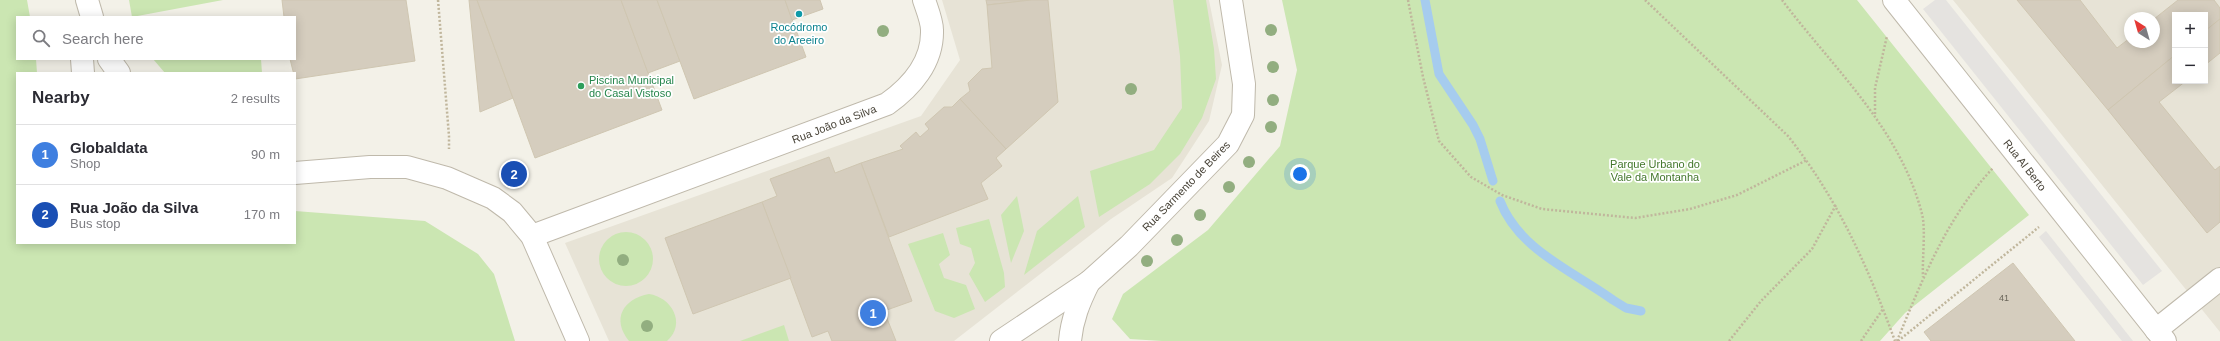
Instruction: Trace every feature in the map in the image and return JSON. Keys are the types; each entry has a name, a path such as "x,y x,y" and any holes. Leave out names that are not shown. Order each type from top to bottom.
{"street":[{"path":"80,0 80,16"},
{"path":"87,0 92,16"},
{"name":"Rua João da Silva","path":"532,236 887,104 903,92 916,77 929,52 932,29 924,0"},
{"name":"Rua Sarmento de Beires","path":"1001,341 1089,282 1129,246 1228,144 1243,115 1244,84 1231,0"},
{"name":"Rua Al Berto","path":"1894,0 2160,335 2220,279"},
{"path":"82,60 83,72"},
{"path":"110,60 118,72"},
{"path":"296,173 370,167 407,167 447,178 493,198 512,212 532,236 578,341"},
{"name":"Rua Sarmento de Beires","path":"1070,341 1072,322 1079,302 1089,282"}],"path":[{"path":"438,0 449,136 447,178"},
{"path":"1408,0 1423,77 1439,141 1471,176 1502,195 1542,210 1635,218 1690,209 1736,195 1807,160"},
{"path":"1645,0 1788,136 1807,160 1836,205 1848,227 1897,341"},
{"path":"1782,0 1875,114 1905,163 1922,215 1923,277"},
{"path":"1875,114 1875,88 1888,33"},
{"path":"1897,341 1923,277 1952,221 1980,183 2012,148"},
{"path":"1729,341 1761,301 1812,249 1836,205"},
{"path":"1897,341 2060,210"},
{"path":"1861,341 1883,308"}],"shaded area":[{"path":"942,0 1209,0 1222,65 1209,121 1172,178 1111,219 954,341 609,341 565,243 921,116 960,60"},
{"path":"1935,0 1946,0 2162,271 2143,285 1923,9"},
{"path":"1953,0 2220,0 2220,332 2021,84"},
{"path":"2046,231 2133,341 2122,341 2039,237"}],"green space":[{"path":"0,0 27,0 30,16 16,16 16,60 36,60 37,72 16,72 16,244 296,244 296,211 425,221 478,254 494,274 515,341 0,341"},
{"path":"129,0 223,0 137,16 132,16"},
{"path":"1173,0 1206,0 1214,49 1216,79 1202,118 1180,154 1150,184 1099,217 1090,171 1154,150 1182,108 1180,56"},
{"name":"Parque Urbano do Vale da Montanha","path":"1282,0 1857,0 2029,215 1905,313 1880,341 1162,341 1130,339 1112,319 1123,294 1208,230 1280,146 1297,70"},
{"path":"154,60 261,60 262,72 164,72"},
{"path":"1017,196 1024,231 1011,263 1001,215"},
{"path":"1078,196 1085,227 1024,275 1037,231"},
{"path":"989,219 1004,273 1005,287 985,302 969,274 975,263 971,248 960,244 956,228"},
{"path":"621,232 631,232 641,236 649,244 653,254 653,264 649,274 641,282 631,286 621,286 611,282 603,274 599,264 599,254 603,244 611,236"},
{"path":"943,233 950,255 939,264 944,278 966,285 975,309 954,318 935,311 908,244"},
{"path":"649,294 657,296 670,305 676,319 676,326 673,334 667,341 629,341 621,325 622,311 632,300"},
{"path":"784,325 789,341 740,341"}],"building":[{"path":"282,0 406,0 415,61 296,79 296,72 293,72 290,60 296,60 296,16 284,16"},
{"path":"469,0 477,0 513,98 480,112"},
{"name":"Piscina Municipal do Casal Vistoso","path":"477,0 621,0 662,110 535,158"},
{"path":"621,0 657,0 680,61 648,73"},
{"path":"657,0 785,0 806,57 694,99"},
{"name":"Rocódromo do Areeiro","path":"785,0 820,0 823,9 792,20"},
{"path":"986,0 1031,0 987,5"},
{"path":"1031,0 1048,0 1058,102 1006,149 960,99 970,91 968,83 982,69 992,68 987,5"},
{"path":"2017,0 2080,0 2117,48 2124,43 2124,48 2160,48 2160,14 2178,0 2214,0 2220,8 2220,19 2208,29 2208,12 2172,12 2172,57 2108,110"},
{"path":"2220,19 2220,53 2208,63 2208,48 2208,29"},
{"path":"2172,57 2172,84 2182,84 2159,102 2215,170 2220,166 2220,222 2207,233 2108,110"},
{"path":"960,99 1006,149 996,158 1002,166 981,183 988,199 889,237 861,163 903,149 900,146 916,132 920,137 929,129 925,124 944,107 952,107"},
{"path":"829,157 835,173 861,163 912,301 884,311 896,341 832,341 828,331 812,337 762,202 777,196 770,179"},
{"path":"762,202 791,278 693,314 665,238"},
{"path":"2013,263 2075,341 1931,341 1924,332"}],"waterway":[{"path":"1425,0 1439,74 1473,125 1480,139 1493,181"},
{"path":"1500,201 1509,218 1520,233 1549,258 1626,308 1641,311"}],"place":[{"name":"Rocódromo do Areeiro","path":"799,14"},
{"name":"Piscina Municipal do Casal Vistoso","path":"581,86"},
{"name":"Rua João da Silva","path":"514,174"},
{"name":"Globaldata","path":"873,313"}]}
